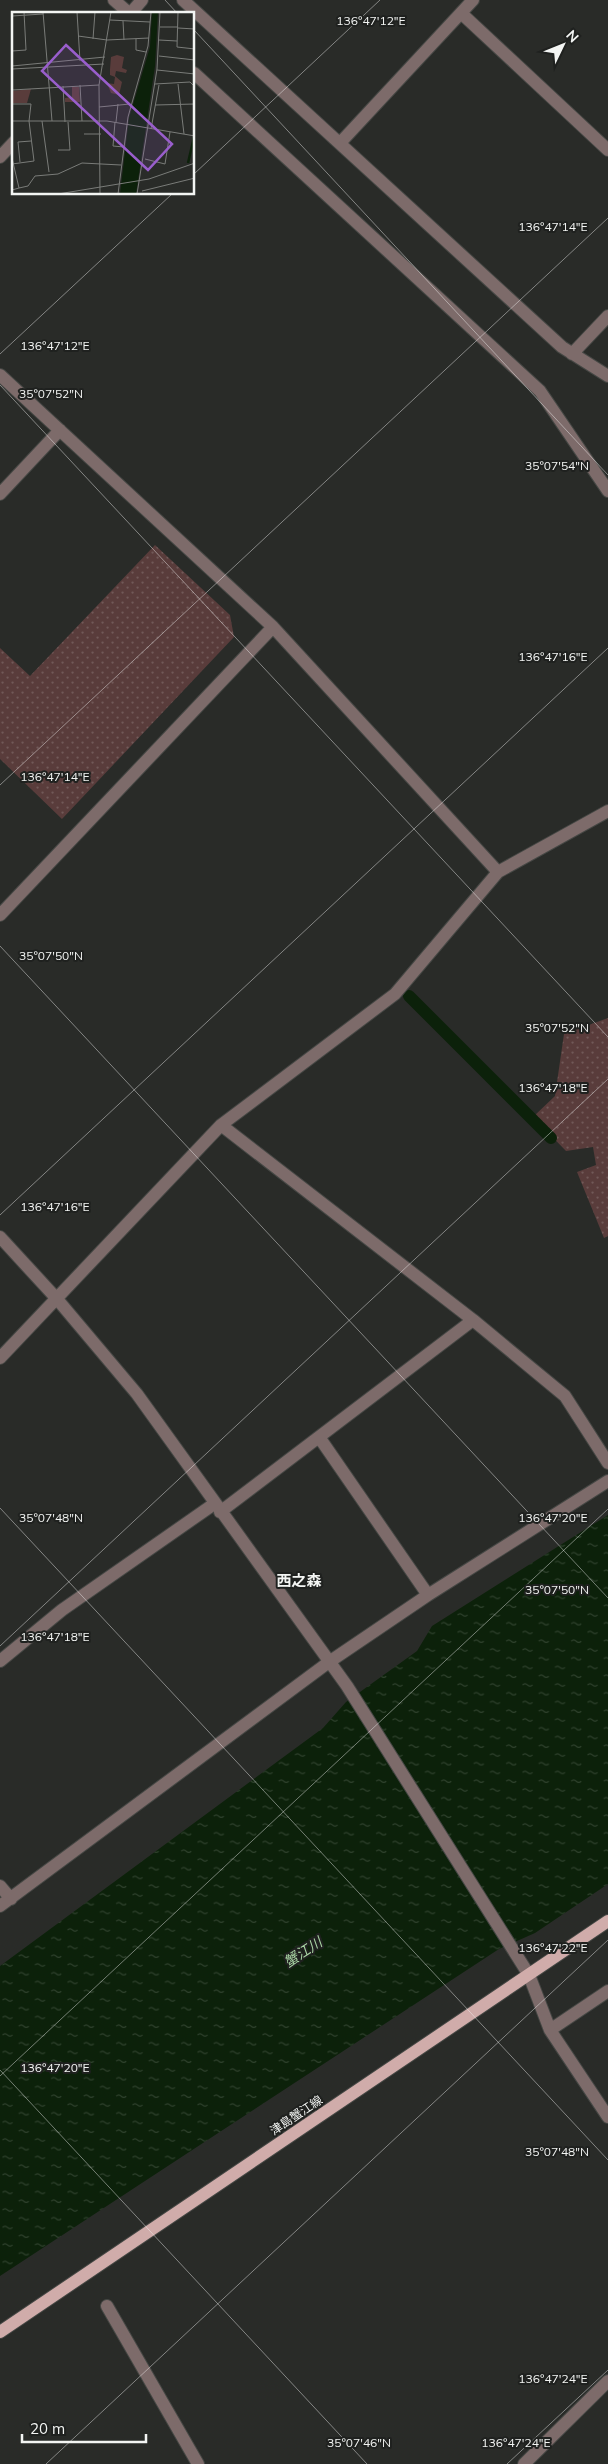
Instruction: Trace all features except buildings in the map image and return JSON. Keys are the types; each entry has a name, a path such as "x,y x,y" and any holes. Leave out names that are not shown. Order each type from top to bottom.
{"main road":[{"name":"津島蟹江線","path":"0,2332 608,1922"}],"street":[{"path":"114,0 128,12"},
{"path":"132,12 142,0"},
{"path":"183,0 567,351 608,376"},
{"path":"340,143 473,0"},
{"path":"461,13 608,150"},
{"path":"195,74 540,391 608,491"},
{"path":"0,157 12,144"},
{"path":"567,351 608,316"},
{"path":"0,374 273,627 498,872"},
{"path":"0,494 60,430"},
{"path":"0,915 273,627"},
{"path":"0,1358 221,1125 395,994 498,872 608,811"},
{"path":"221,1125 472,1320 565,1396 608,1464"},
{"path":"0,1237 57,1299 137,1394 217,1508 347,1686 529,1975 550,2030 608,2117"},
{"path":"0,1661 62,1610 217,1508 319,1437 472,1320"},
{"path":"319,1437 428,1595"},
{"path":"0,1886 5,1903 329,1662 428,1595 608,1481"},
{"path":"550,2030 608,1992"},
{"path":"107,2306 198,2464"},
{"path":"524,2464 608,2381"}],"shaded area":[{"path":"155,545 230,615 234,637 62,819 0,759 0,648 30,676"},
{"path":"608,1018 608,1236 604,1238 577,1172 596,1165 593,1147 566,1151 533,1117 555,1096 564,1034"}],"water":[{"name":"蟹江川","path":"608,1515 608,1884 535,1933 499,1949 0,2276 0,1966 323,1728 346,1702 417,1651 432,1626"}],"waterway":[{"path":"409,996 551,1138"}],"district":[{"name":"西之森","path":"299,1580"}]}
